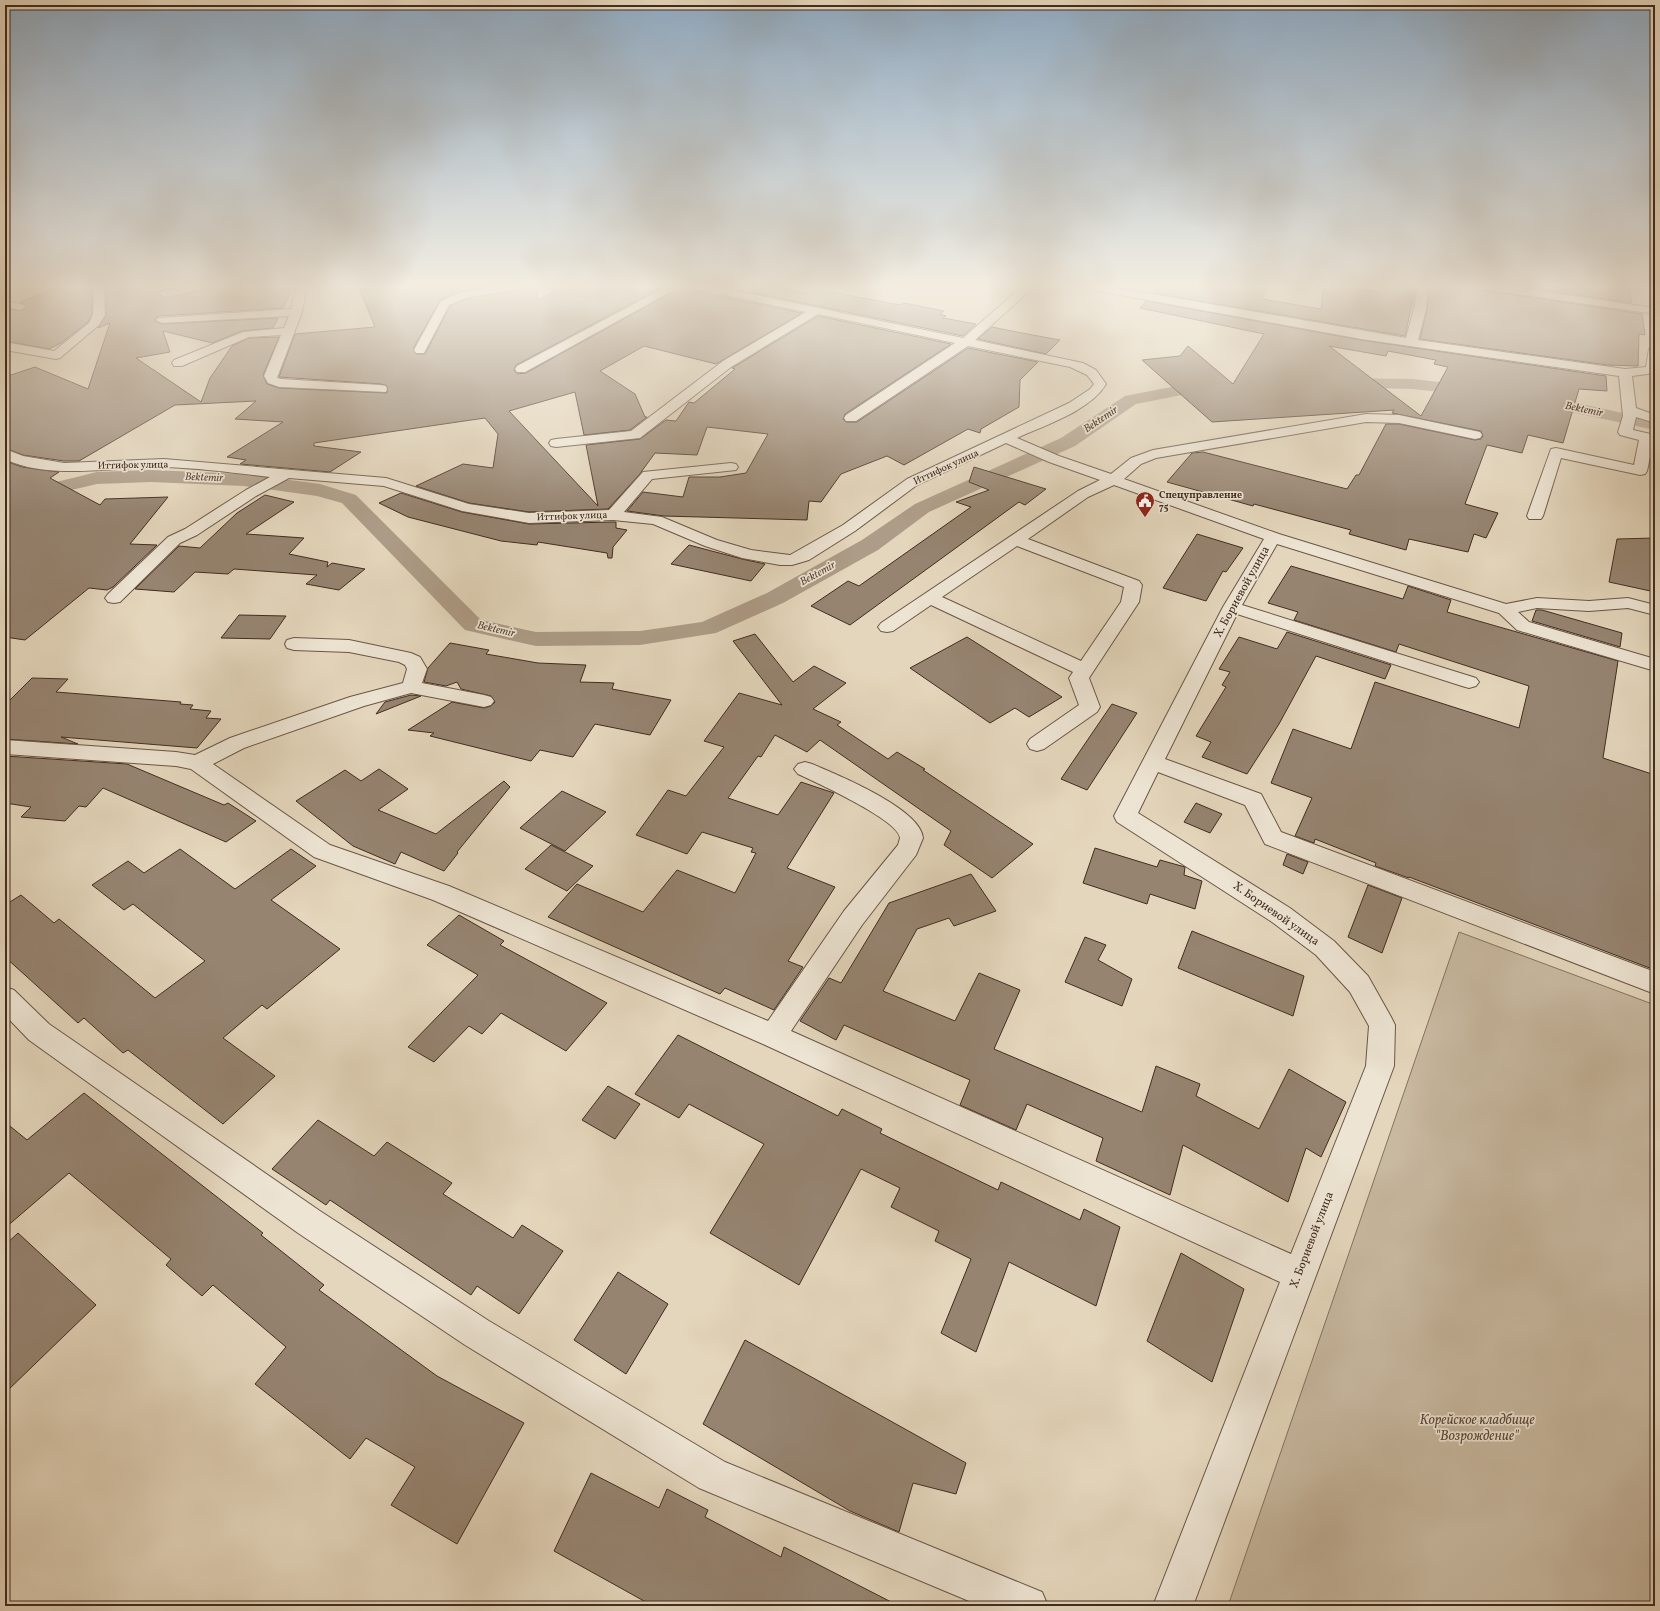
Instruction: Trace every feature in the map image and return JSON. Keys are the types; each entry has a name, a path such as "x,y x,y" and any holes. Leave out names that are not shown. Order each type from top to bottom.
{"street":[{"path":"178,363 185,360"},
{"path":"276,360 270,376 272,380 279,383 381,389"},
{"path":"521,369 537,360"},
{"path":"556,443 635,435 733,360"},
{"path":"851,418 938,360"},
{"name":"Иттифок улица","path":"5,452 20,460 64,467 164,463 281,476 386,482 467,508 529,518 613,515 656,520 711,543 748,554 780,560 792,560 803,556 849,528 912,482 1074,406 1095,392 1100,384 1096,375 1087,368 1055,360"},
{"path":"1537,360 1625,373 1652,370 1653,360"},
{"path":"1535,516 1556,452 1640,471 1651,438 1625,432 1630,414 1625,373"},
{"path":"1630,414 1655,419"},
{"path":"887,627 1083,494 1113,480 1136,461 1153,454 1366,418 1399,419 1475,435"},
{"name":"Х. Бориевой улица","path":"1005,438 1054,459 1273,536 1232,607 1125,816 1281,915 1325,948 1359,984 1382,1025 1380,1066 1299,1274 1174,1606"},
{"path":"613,515 648,475 731,467"},
{"path":"114,598 174,540 191,532 251,493 281,476"},
{"path":"1273,536 1505,609 1523,626 1655,665"},
{"path":"1016,540 1132,586 1130,602 1079,678 1090,707 1037,744"},
{"path":"930,598 1084,670"},
{"path":"1505,609 1537,603 1589,606 1628,603 1655,610"},
{"path":"1232,607 1469,682"},
{"path":"294,644 349,646 404,657 413,661 417,669 411,687"},
{"path":"197,763 237,743 356,701 411,687 484,701"},
{"path":"5,747 176,759 197,763 322,851 441,893 773,1036 1299,1274"},
{"path":"1152,762 1253,800 1273,838 1655,983"},
{"path":"773,1036 852,918 908,850 912,839 910,831 901,822 862,796 805,769"},
{"path":"5,998 39,1032 309,1222 477,1333 712,1475 1028,1606"}],"green space":[{"name":"Корейское кладбище \"Возрождение\"","path":"1459,932 1655,1005 1655,1606 1228,1606"}],"building":[{"path":"98,360 139,360 201,402 210,378 222,360 269,360 263,375 267,384 279,388 387,393 387,386 381,384 279,377 285,360 525,360 516,365 514,370 517,374 526,373 549,360 619,360 600,371 635,394 645,417 647,417 630,430 584,435 575,392 509,411 598,506 586,445 640,439 666,420 676,421 689,402 694,403 735,369 732,368 745,360 926,360 845,414 843,419 846,422 857,422 950,360 1029,360 1038,362 1020,380 1019,407 981,429 980,433 968,429 904,465 887,456 841,474 821,502 809,501 807,520 664,516 627,511 643,492 683,497 689,477 720,477 746,473 768,434 707,427 697,455 655,453 639,475 608,509 529,512 469,503 416,486 463,464 493,468 498,434 485,418 314,443 314,446 361,452 330,472 240,464 246,460 227,457 283,422 235,419 256,401 175,405 79,461 64,461 23,455 5,448 5,377 35,367 88,389"},
{"path":"701,360 722,360 716,364"},
{"path":"1142,360 1205,360 1233,384 1248,360 1348,360 1421,416 1448,367 1434,364 1436,360 1498,360 1606,376 1607,391 1579,389 1563,443 1528,435 1522,453 1487,445 1465,504 1498,513 1486,538 1474,534 1468,552 1409,539 1406,550 1349,534 1351,530 1254,504 1253,506 1167,482 1192,453 1203,452 1347,489 1356,475 1359,475 1386,424 1399,424 1475,440 1481,439 1483,436 1481,431 1392,413 1394,410 1212,422"},
{"path":"1573,360 1638,360 1638,366 1608,365"},
{"path":"5,461 22,467 59,472 50,478 100,505 105,499 168,497 130,544 157,545 113,587 107,590 89,588 25,640 5,637"},
{"path":"974,467 1046,489 1025,505 1019,502 850,625 811,606 848,581 859,586 971,507 956,502 989,490 969,482"},
{"path":"401,493 462,512 529,524 616,522 616,528 627,530 613,547 612,558 608,558 607,553 538,542 537,545 501,541 408,517 379,503"},
{"path":"265,495 294,502 246,534 304,538 289,554 328,562 327,567 332,563 365,569 339,590 306,584 317,575 234,569 228,574 195,572 174,592 135,589 179,546 200,548 237,513"},
{"path":"1197,534 1243,548 1226,572 1223,571 1206,601 1163,588"},
{"path":"1655,538 1655,592 1609,582 1617,539"},
{"path":"689,545 765,564 751,581 671,564"},
{"path":"1291,566 1403,599 1408,586 1451,600 1447,612 1618,661 1603,758 1655,775 1655,970 1409,877 1375,866 1376,863 1315,839 1314,843 1295,836 1312,798 1271,783 1293,729 1351,749 1375,682 1519,728 1529,686 1399,644 1396,652 1294,620 1298,612 1268,603"},
{"path":"1536,610 1542,610 1622,633 1620,647 1532,621"},
{"path":"239,615 286,616 270,639 221,638"},
{"path":"1287,632 1391,665 1385,679 1316,656 1279,724 1247,774 1202,757 1211,742 1196,736 1226,687 1222,685 1230,672 1219,669 1239,637 1277,649"},
{"path":"755,634 793,682 814,666 846,683 813,709 841,722 837,725 888,759 897,752 925,769 923,770 1033,844 992,878 944,845 951,831 820,740 807,752 775,735 761,757 758,756 728,798 778,815 801,782 834,793 787,868 835,887 788,961 803,967 774,1010 725,988 720,994 548,917 577,884 643,912 677,870 735,893 756,853 751,852 753,848 702,832 687,854 636,835 668,790 686,796 724,747 704,741 739,693 782,705 733,641"},
{"path":"967,637 1062,697 1029,717 1015,708 990,723 910,668"},
{"path":"450,643 489,650 486,654 538,663 586,665 580,682 614,683 612,689 671,700 650,735 595,724 573,757 540,750 531,761 430,736 434,733 408,730 452,702 484,708 491,706 495,702 491,696 461,689 457,682 446,686 424,682 428,668"},
{"path":"32,678 68,679 56,692 181,702 180,704 193,705 190,709 211,711 206,718 221,719 197,748 61,737 78,744 5,739 5,705"},
{"path":"411,695 421,696 376,714 385,702"},
{"path":"1112,704 1137,713 1087,790 1061,779"},
{"path":"5,756 127,764 224,805 228,803 256,821 226,842 103,788 86,807 79,806 65,821 21,817 31,807 5,803"},
{"path":"379,769 408,789 378,810 436,834 504,781 510,787 457,852 458,853 444,871 401,852 395,864 353,846 296,801 345,770 361,781"},
{"path":"562,791 606,812 565,851 520,828"},
{"path":"1196,803 1222,814 1210,833 1184,822"},
{"path":"551,845 593,866 567,891 525,869"},
{"path":"1095,848 1157,867 1160,860 1185,867 1184,875 1202,881 1195,909 1150,894 1147,904 1083,883"},
{"path":"180,849 235,889 291,849 316,866 271,900 340,949 267,1009 262,1005 223,1038 275,1076 223,1124 128,1050 123,1053 84,1018 78,1023 5,957 5,905 21,895 54,923 59,919 155,998 205,961 133,904 124,910 92,885 128,861 144,873"},
{"path":"1287,854 1308,862 1303,874 1283,865"},
{"path":"971,874 996,911 954,926 949,918 917,929 883,991 955,1021 979,973 1020,990 994,1049 1142,1112 1156,1066 1200,1084 1196,1096 1259,1129 1289,1069 1346,1102 1321,1157 1306,1148 1288,1202 1183,1145 1170,1195 1096,1161 1103,1138 1027,1104 1016,1130 960,1105 970,1080 844,1025 836,1040 800,1021 829,978 841,983 889,903"},
{"path":"1368,885 1402,898 1382,953 1348,937"},
{"path":"459,915 504,941 500,945 607,1003 566,1051 501,1013 482,1034 469,1026 434,1062 408,1047 478,975 427,945"},
{"path":"1192,931 1304,976 1293,1016 1178,968"},
{"path":"1085,937 1106,945 1098,960 1132,979 1122,1006 1065,982"},
{"path":"678,1035 838,1116 842,1109 882,1129 880,1133 998,1190 1001,1182 1080,1220 1084,1209 1120,1227 1096,1306 1009,1262 976,1352 941,1333 971,1259 935,1241 939,1231 891,1207 900,1188 861,1169 799,1285 710,1233 764,1144 689,1104 679,1118 635,1094"},
{"path":"608,1086 640,1104 615,1139 582,1120"},
{"path":"84,1093 263,1233 261,1235 324,1285 319,1290 437,1376 524,1423 457,1544 391,1505 415,1467 366,1438 350,1459 255,1384 286,1347 213,1285 202,1296 166,1265 171,1259 69,1173 5,1228 5,1122 27,1140"},
{"path":"318,1120 374,1156 387,1142 452,1183 443,1194 513,1238 522,1225 563,1251 519,1314 477,1286 471,1295 330,1200 326,1205 272,1169"},
{"path":"18,1233 96,1305 5,1393 5,1245"},
{"path":"1181,1253 1244,1289 1212,1382 1147,1341"},
{"path":"618,1272 668,1304 626,1374 574,1340"},
{"path":"745,1340 966,1463 956,1494 913,1483 899,1532 850,1511 703,1424"},
{"path":"591,1473 659,1508 667,1489 708,1510 705,1517 781,1557 784,1547 899,1606 653,1606 554,1551"}],"waterway":[{"name":"Bektemir","path":"1340,383 1412,384 1477,391"},
{"name":"Bektemir","path":"5,510 43,491 97,478 151,476 244,480 320,490 349,499 473,625 536,639 640,638 708,628 775,598 870,545 922,508 1068,442 1131,400 1197,387 1217,387"},
{"name":"Bektemir","path":"1535,399 1655,425"}],"place":[{"name":"Спецуправление 75","path":"1145,518"}]}
